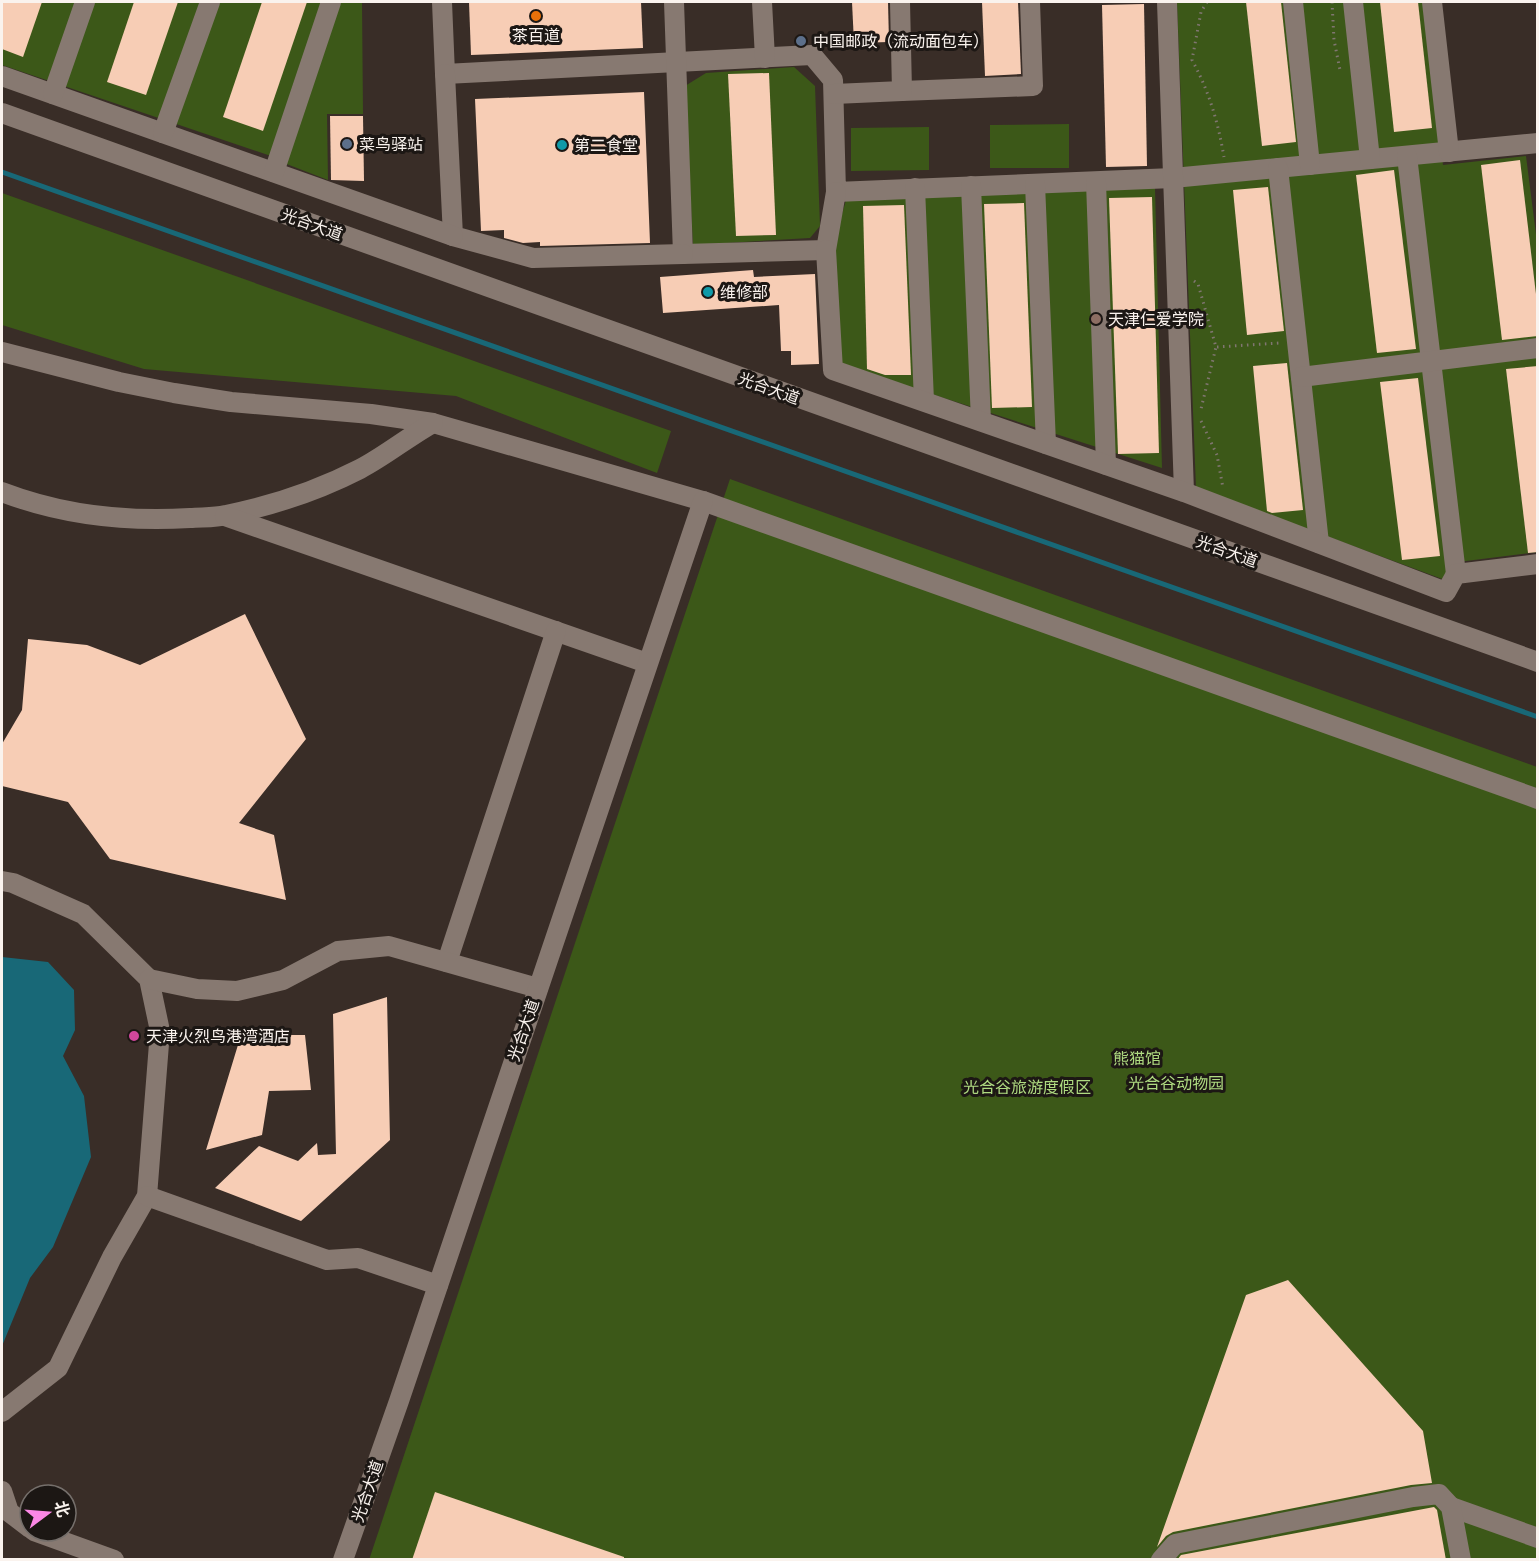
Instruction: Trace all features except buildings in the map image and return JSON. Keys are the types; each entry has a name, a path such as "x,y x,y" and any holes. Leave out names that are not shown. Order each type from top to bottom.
{"street":[{"path":"53,94 85,2"},
{"path":"163,134 210,2"},
{"path":"274,172 331,2"},
{"path":"442,2 453,236"},
{"path":"674,2 683,254"},
{"path":"762,2 765,58"},
{"path":"900,2 902,91"},
{"path":"834,94 1033,86 1030,2"},
{"path":"1167,2 1184,492"},
{"path":"1293,2 1310,165"},
{"path":"1353,2 1370,159"},
{"path":"1432,2 1449,152"},
{"path":"445,74 812,56 833,80 834,94 836,192 826,250 833,370 1184,492 1446,592 1456,574 1407,156"},
{"path":"2,76 453,236 533,258 826,250"},
{"name":"光合大道","path":"2,113 1538,662"},
{"path":"836,192 1173,178 1449,152 1537,149"},
{"path":"1278,168 1319,543"},
{"path":"1096,182 1106,465"},
{"path":"1035,184 1046,444"},
{"path":"971,186 981,421"},
{"path":"915,189 924,402"},
{"path":"1301,377 1538,348"},
{"path":"2,352 174,393 231,402 371,414 433,423 703,501 1538,799"},
{"path":"2,492 53,508 99,517 165,519 225,516 288,498 361,469 433,423"},
{"name":"光合大道","path":"343,1560 703,501"},
{"path":"225,516 647,663"},
{"path":"1456,574 1538,564"},
{"path":"447,962 556,631"},
{"path":"2,880 83,914 149,979 196,989 237,991 283,981 338,951 389,946 538,988"},
{"path":"2,1412 58,1368 111,1257 147,1196 160,1031 149,979"},
{"path":"147,1196 327,1260 358,1258 438,1285"},
{"path":"2,1491 9,1512 18,1519"},
{"path":"1161,1560 1175,1544 1413,1497 1439,1494 1451,1507 1538,1538"},
{"path":"1451,1507 1461,1560"},
{"path":"68,1543 114,1560"}],"path":[{"path":"1207,2 1201,12 1192,60 1204,82 1219,124 1226,173"},
{"path":"1176,268 1198,284 1216,347 1199,417 1217,455 1226,508"},
{"path":"1216,347 1296,341"}],"green space":[{"path":"2,2 323,2 271,156 2,65"},
{"path":"337,2 362,2 363,114 327,114 328,180 284,163"},
{"path":"1177,2 1424,2 1443,165 1526,156 1538,250 1537,552 1450,563 1445,580 1196,488"},
{"path":"794,67 815,86 820,226 810,238 693,245 685,86 706,73"},
{"path":"1069,124 1069,168 990,168 990,125"},
{"path":"929,127 929,170 851,171 851,128"},
{"path":"1155,188 1162,468 838,364 832,249 846,200"},
{"path":"2,193 671,431 657,473 456,396 144,369 2,325"},
{"name":"光合谷旅游度假区","path":"730,479 1537,767 1537,1559 369,1560"}],"water":[{"path":"2,957 48,962 74,990 75,1030 63,1056 84,1096 91,1157 53,1247 30,1278 2,1346"}],"waterway":[{"path":"2,172 1538,717"}],"place":[{"name":"茶百道","path":"536,16"},
{"name":"中国邮政（流动面包车）","path":"801,41"},
{"name":"菜鸟驿站","path":"347,144"},
{"name":"第二食堂","path":"562,145"},
{"name":"维修部","path":"708,292"},
{"name":"天津仁爱学院","path":"1096,319"},
{"name":"天津火烈鸟港湾酒店","path":"134,1036"}],"park label":[{"name":"熊猫馆","path":"1137,1058"},
{"name":"光合谷动物园","path":"1176,1083"}]}
